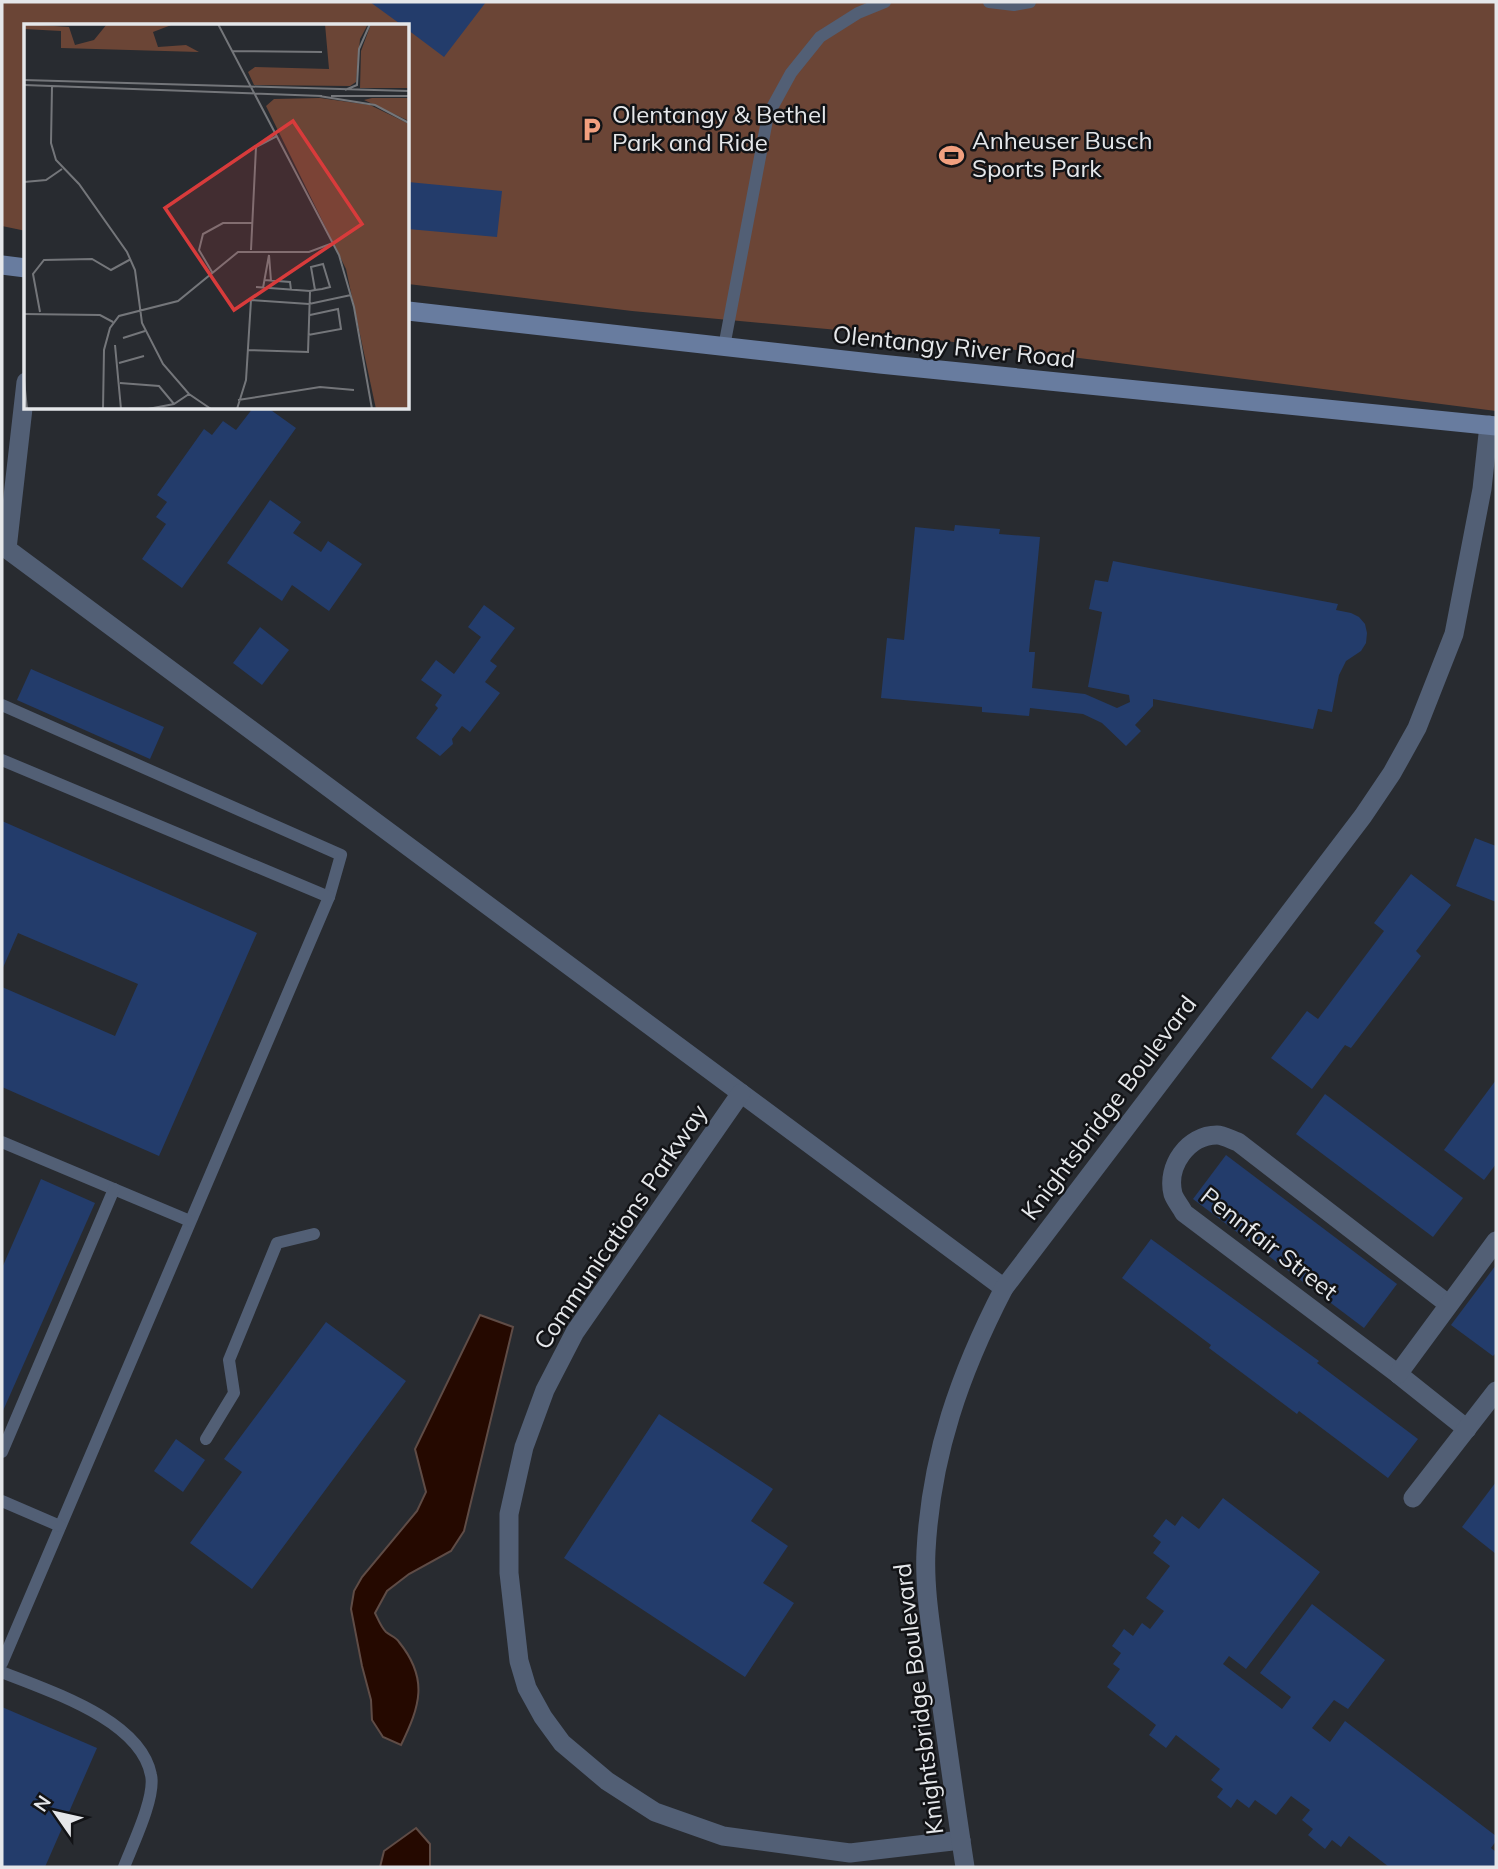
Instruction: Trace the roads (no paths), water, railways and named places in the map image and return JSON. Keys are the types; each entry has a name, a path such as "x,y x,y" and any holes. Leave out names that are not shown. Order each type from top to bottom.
{"main road":[{"path":"2,265 24,268"},
{"name":"Olentangy River Road","path":"410,311 724,347 1492,426"}],"street":[{"path":"24,398 4,554 1004,1288"},
{"name":"Knightsbridge Boulevard","path":"965,1867 930,1618 926,1553 940,1447 953,1403 978,1339 1004,1288 1355,826 1392,773 1432,695 1454,634 1492,426"},
{"name":"Communications Parkway","path":"741,1093 575,1332 541,1399 524,1447 509,1514 509,1573 519,1661 527,1688 543,1717 562,1742 607,1781 655,1812 723,1836 850,1853 961,1840"},
{"name":"Pennfair Street","path":"1448,1304 1238,1142 1218,1135 1198,1139 1182,1152 1172,1172 1173,1194 1184,1213 1467,1429"},
{"path":"1398,1374 1496,1241"},
{"path":"1413,1498 1496,1391"}],"lane":[{"path":"724,347 768,115 790,73 820,37 858,13 886,2"},
{"path":"989,2 1014,5 1030,2"},
{"path":"2,705 341,855 328,897 2,1663"},
{"path":"2,760 328,897"},
{"path":"2,1142 190,1221"},
{"path":"2,1452 114,1189"},
{"path":"206,1439 234,1393 229,1360 278,1243 314,1234"},
{"path":"2,1501 60,1526"},
{"path":"2,1672 108,1719 140,1748 152,1776 147,1807 124,1867"}],"place":[{"name":"Olentangy & Bethel Park and Ride","path":"592,129"},
{"name":"Anheuser Busch Sports Park","path":"952,155"}]}
